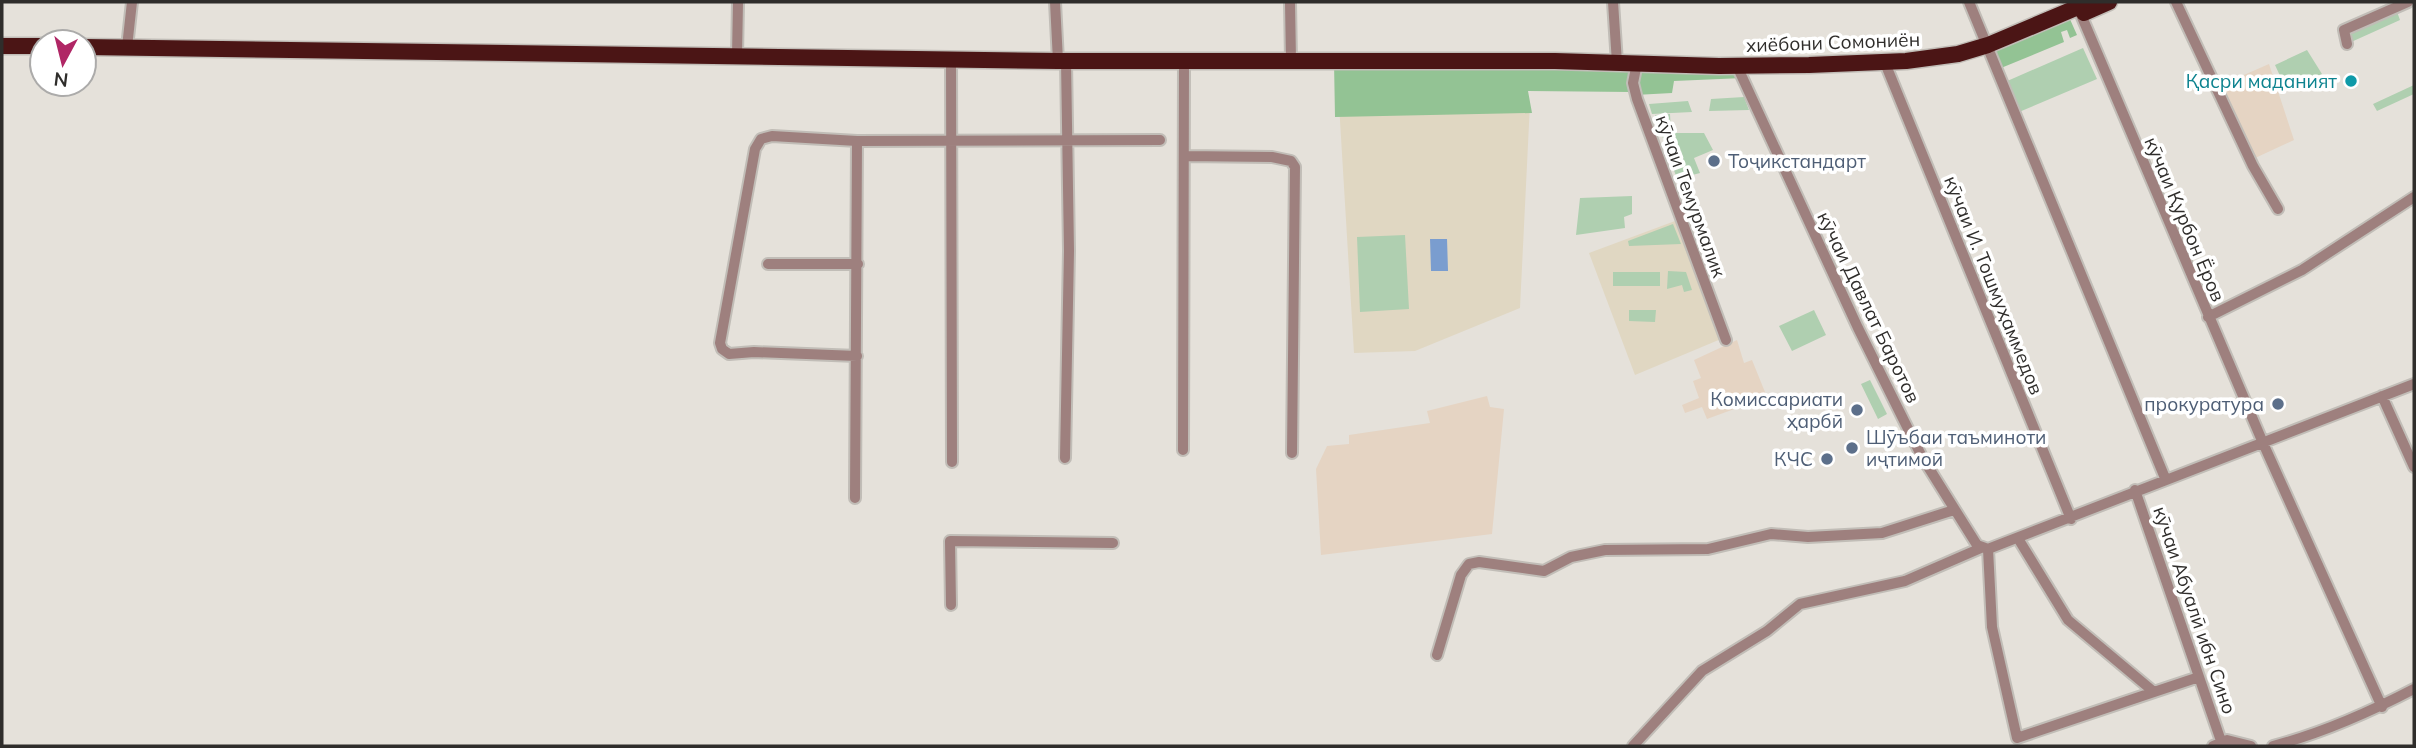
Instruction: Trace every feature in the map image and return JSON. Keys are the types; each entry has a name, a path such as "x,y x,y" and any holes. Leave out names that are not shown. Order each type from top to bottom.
{"highway":[{"name":"хиёбони Сомониён","path":"98,47 293,52 737,55 1062,61 1886,66 1990,48 2083,8 2109,2"},
{"path":"2,46 28,46"}],"street":[{"path":"127,47 132,2"},
{"path":"737,55 738,2"},
{"path":"1055,2 1067,140 1065,458"},
{"path":"1290,2 1291,61"},
{"path":"1613,2 1617,63"},
{"path":"1969,2 2165,478"},
{"path":"2176,2 2253,166 2278,209"},
{"path":"2376,2 2382,8"},
{"path":"2347,44 2344,30 2382,8 2410,2 2414,7"},
{"name":"кӯчаи Қурбон Ёров","path":"2083,8 2208,317 2382,707"},
{"path":"951,59 952,462"},
{"path":"1183,450 1184,61"},
{"name":"кӯчаи Темурмалик","path":"1637,63 1633,83 1637,99 1726,340"},
{"name":"кӯчаи Давлат Баротов","path":"1737,66 1857,328 1922,457 1954,510 1984,549"},
{"name":"кӯчаи И. Тошмуҳаммедов","path":"1886,66 2071,519"},
{"path":"857,356 754,352 729,355 722,349 720,343 755,149 761,139 772,136 857,141 1160,140"},
{"path":"855,498 857,141"},
{"path":"1184,156 1272,157 1291,161 1295,167 1292,453"},
{"path":"2208,317 2302,270 2414,197"},
{"path":"768,264 858,264"},
{"path":"1633,746 1702,671 1767,631 1800,604 1813,598 1905,581 1984,549 2019,540 2165,478 2414,384"},
{"path":"2382,396 2414,467"},
{"name":"кӯчаи Абуалӣ ибн Сино","path":"2135,490 2199,677 2217,744"},
{"path":"1437,655 1461,575 1469,564 1479,562 1544,570 1571,557 1605,550 1708,549 1771,534 1808,537 1882,533 1954,510"},
{"path":"2019,540 2068,620 2154,692"},
{"path":"951,606 950,541 1113,543"},
{"path":"1984,549 1992,627 2017,738 2199,677"},
{"path":"2273,746 2329,729 2382,707 2414,688"},
{"path":"2217,744 2232,740 2251,746"}],"shaded area":[{"path":"2269,64 2294,140 2253,159 2221,85"},
{"path":"1530,103 1520,308 1415,351 1354,353 1339,104"},
{"path":"1675,221 1721,339 1635,375 1589,253"},
{"path":"1737,340 1744,363 1752,360 1767,397 1707,419 1702,407 1685,413 1682,405 1699,398 1693,381 1701,378 1694,360"},
{"path":"1487,396 1490,407 1504,409 1492,534 1321,555 1316,469 1327,446 1349,444 1349,435 1430,423 1427,411"}],"green space":[{"path":"2396,9 2400,20 2349,43 2346,35"},
{"path":"2069,17 2077,35 2070,38 2067,30 2061,32 2064,42 2001,68 1993,50"},
{"path":"2083,48 2097,79 2019,112 2005,82"},
{"path":"2307,50 2322,74 2287,91 2275,65"},
{"path":"1334,62 1633,66 1631,92 1528,91 1532,113 1335,117"},
{"path":"1637,63 1737,66 1743,78 1674,81 1672,93 1635,95"},
{"path":"2414,85 2414,94 2377,111 2373,104"},
{"path":"1744,97 1749,110 1709,111 1711,99"},
{"path":"1688,101 1692,112 1652,114 1649,104"},
{"path":"1670,114 1671,133 1704,133 1713,150 1694,158 1700,173 1677,179 1655,115"},
{"path":"1632,196 1632,214 1624,217 1625,228 1576,235 1580,198"},
{"path":"1673,224 1681,244 1629,246 1628,241"},
{"path":"1405,235 1409,309 1360,312 1357,237"},
{"path":"1668,271 1686,272 1692,290 1684,292 1682,285 1667,289"},
{"path":"1613,272 1660,272 1660,286 1613,286"},
{"path":"1629,310 1656,310 1655,322 1629,321"},
{"path":"1814,310 1826,335 1792,351 1779,326"},
{"path":"1870,380 1887,414 1878,419 1861,384"}],"water":[{"path":"1430,239 1447,239 1448,271 1431,271"}],"place":[{"name":"Қасри маданият","path":"2351,81"},
{"name":"Тоҷикстандарт","path":"1714,161"},
{"name":"прокуратура","path":"2278,404"},
{"name":"Комиссариати ҳарбӣ","path":"1857,410"},
{"name":"Шӯъбаи таъминоти иҷтимоӣ","path":"1852,448"},
{"name":"КЧС","path":"1827,459"}]}
